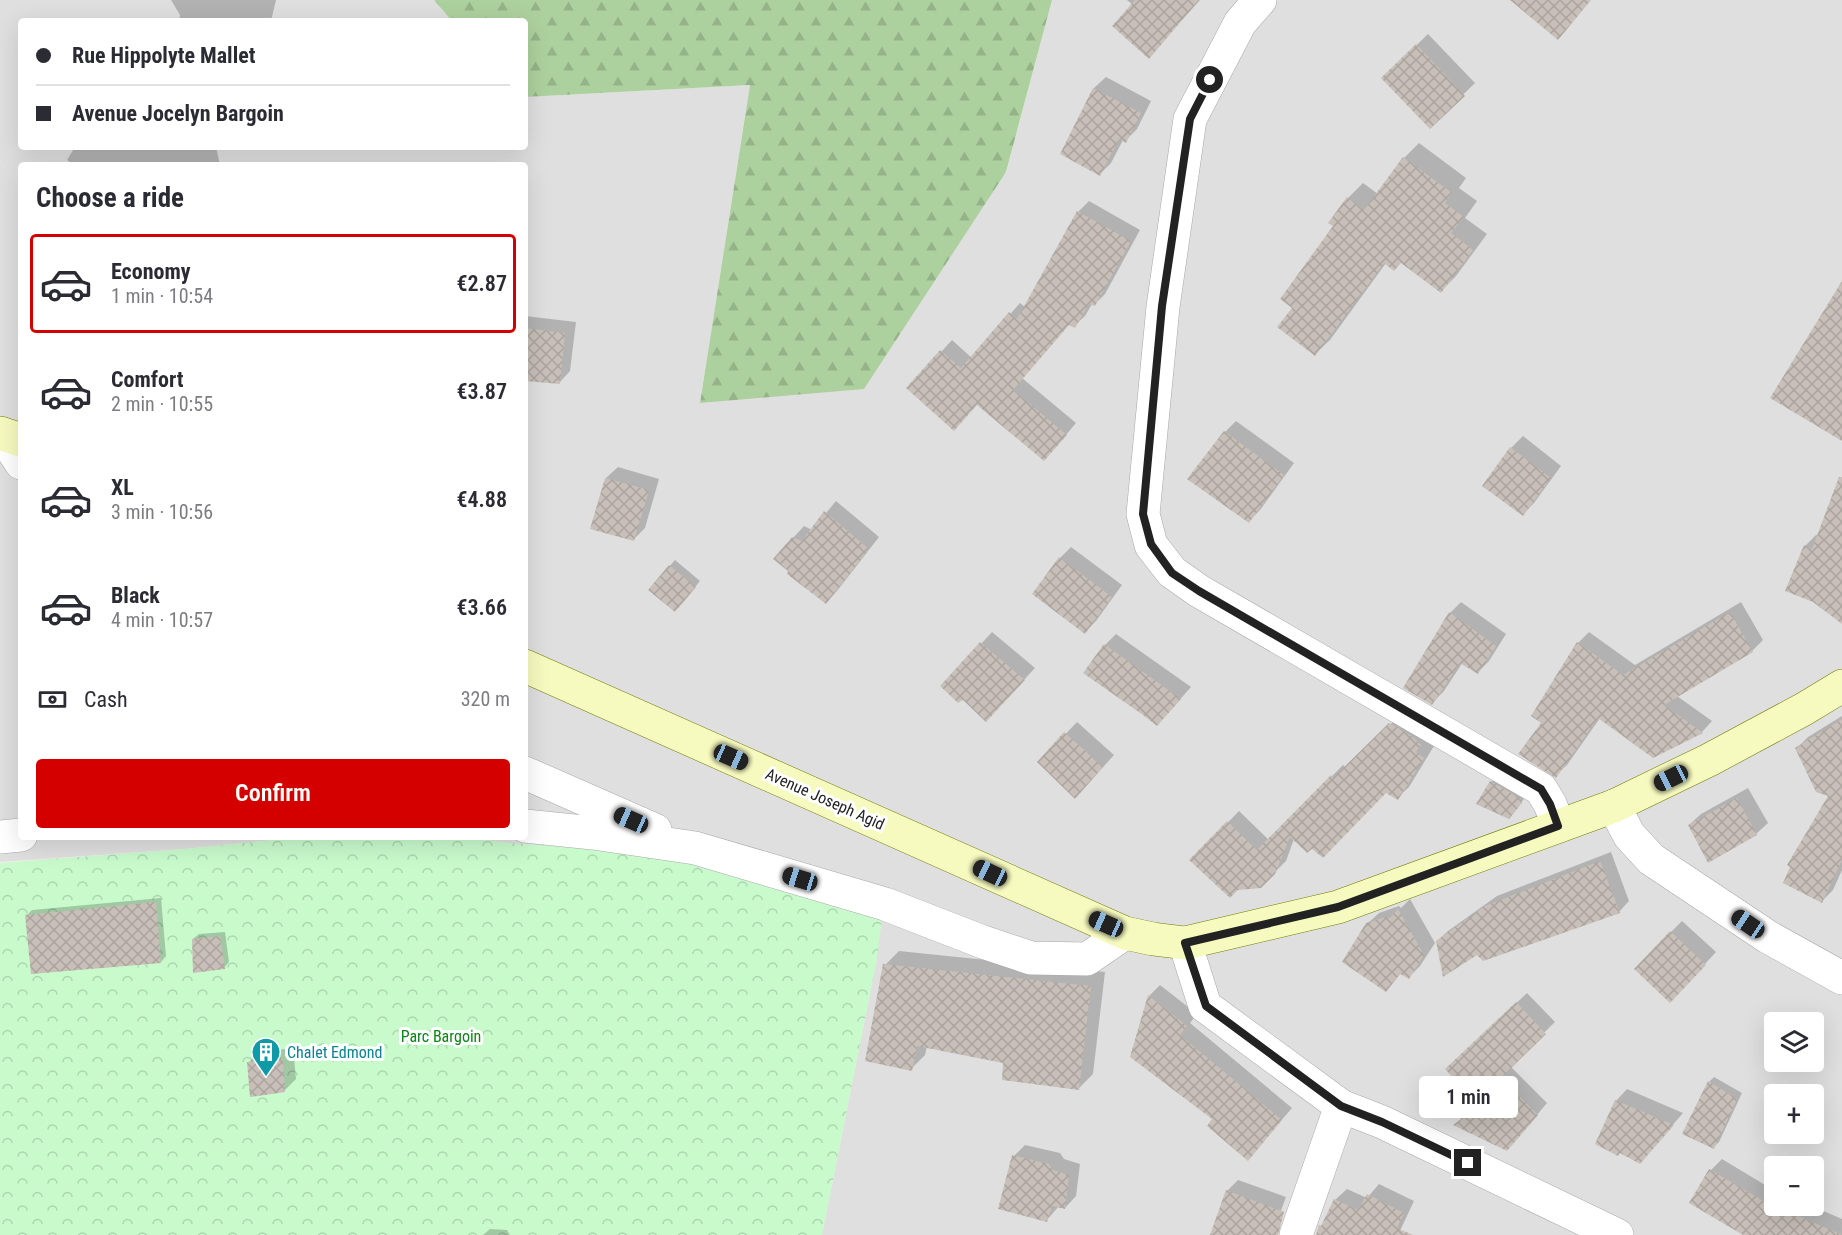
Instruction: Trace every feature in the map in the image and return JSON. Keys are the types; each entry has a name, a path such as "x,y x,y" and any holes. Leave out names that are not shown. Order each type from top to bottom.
{"main road":[{"name":"Avenue Joseph Agid","path":"528,667 1125,933 1185,943"},
{"path":"1185,943 1338,907 1614,806 1710,759 1842,686"}],"street":[{"path":"1260,0 1240,22 1190,119 1162,306 1143,514 1151,544 1172,573 1199,591 1541,789 1550,804 1558,826"},
{"path":"8,436 18,457"},
{"path":"528,774 695,848 885,904 1031,958 1087,959 1125,933"},
{"path":"1614,806 1629,835 1651,859 1768,937 1842,978"},
{"path":"528,826 695,848"},
{"path":"0,837 18,835"},
{"path":"1185,943 1206,1006 1341,1106 1382,1122 1617,1235"},
{"path":"1296,1235 1341,1106"}],"shaded area":[{"path":"0,0 434,0 449,18 18,18 18,150 528,150 528,97 750,85 700,403 1006,173 1052,0 1842,0 1842,1235 822,1235 877,958 508,843 484,840 528,840 528,162 18,162 18,840 274,840 0,862"}],"green space":[{"path":"434,0 1052,0 1006,172 864,389 700,403 750,85 528,97 528,18 449,18"},
{"name":"Parc Bargoin","path":"274,840 484,840 644,852 709,866 882,919 877,958 822,1235 0,1235 0,863"}],"building":[{"path":"1135,0 1199,0 1149,59 1112,26"},
{"path":"1510,0 1591,0 1558,40"},
{"path":"1416,44 1465,96 1430,129 1381,78"},
{"path":"1093,88 1141,113 1126,143 1119,139 1100,176 1060,154"},
{"path":"1403,157 1452,193 1445,203 1464,217 1451,233 1473,250 1441,293 1401,263 1394,271 1384,263 1315,356 1277,327 1292,308 1280,299 1333,226 1328,223 1347,197 1364,210"},
{"path":"1077,211 1131,241 1095,306 1089,304 1075,328 1069,325 1013,390 1067,435 1044,461 977,405 954,431 906,388 940,350 961,368 1009,312 1017,319"},
{"path":"1842,281 1842,441 1770,398"},
{"path":"528,328 565,333 560,384 528,381"},
{"path":"1224,431 1284,475 1249,523 1187,479"},
{"path":"1510,447 1551,478 1523,516 1482,486"},
{"path":"1839,477 1842,477 1842,624 1813,602 1785,591 1804,545 1812,549"},
{"path":"605,478 649,490 634,541 590,529"},
{"path":"824,511 869,549 826,604 787,574 788,571 773,559 792,537 802,541"},
{"path":"1059,557 1112,597 1085,634 1032,594"},
{"path":"669,565 696,587 675,612 648,590"},
{"path":"1449,612 1496,646 1478,674 1460,663 1432,705 1403,688"},
{"path":"1730,612 1753,652 1664,705 1703,733 1653,758 1598,718 1556,778 1518,754 1541,723 1531,716 1577,642 1623,675"},
{"path":"980,642 1025,680 986,722 963,700 958,703 940,686"},
{"path":"1104,644 1181,699 1157,726 1083,673"},
{"path":"1842,719 1842,860 1822,903 1783,883 1790,867 1787,865 1828,796 1816,792 1795,748"},
{"path":"1389,723 1412,736 1421,745 1416,752 1424,758 1398,800 1386,793 1323,858 1312,849 1307,853 1290,837 1275,874 1261,888 1238,890 1230,898 1189,860 1227,821 1257,850 1331,775 1333,778"},
{"path":"1064,732 1103,767 1075,799 1037,762"},
{"path":"1490,781 1521,799 1522,803 1509,819 1476,804"},
{"path":"1737,798 1757,835 1708,863 1688,825"},
{"path":"1600,861 1620,913 1483,961 1477,955 1443,977 1436,941 1485,906"},
{"path":"156,902 161,963 31,974 25,915"},
{"path":"1398,909 1424,955 1409,979 1400,974 1386,992 1342,962 1366,923 1390,918"},
{"path":"1670,931 1706,965 1670,1003 1634,969"},
{"path":"220,936 225,969 193,973 192,939"},
{"path":"883,964 1091,986 1079,1090 1002,1080 1003,1063 917,1046 912,1071 865,1061"},
{"path":"1148,995 1187,1026 1180,1035 1282,1120 1248,1161 1207,1126 1212,1119 1130,1057"},
{"path":"1516,1002 1546,1034 1501,1078 1538,1115 1507,1151 1453,1125 1461,1119 1446,1103 1463,1089 1445,1069"},
{"name":"Chalet Edmond","path":"283,1059 285,1092 250,1097 247,1062"},
{"path":"1708,1081 1737,1099 1714,1149 1682,1134"},
{"path":"1615,1100 1674,1125 1640,1164 1620,1153 1618,1156 1595,1144"},
{"path":"1012,1155 1049,1164 1053,1170 1069,1175 1065,1209 1052,1206 1047,1222 998,1209"},
{"path":"1709,1169 1764,1201 1764,1216 1799,1216 1842,1235 1743,1235 1689,1203"},
{"path":"1226,1190 1284,1212 1278,1235 1210,1235"},
{"path":"1367,1194 1404,1213 1397,1228 1413,1235 1316,1235 1334,1199 1358,1210"}],"place":[{"name":"Chalet Edmond","path":"266,1078"}],"route":[{"path":"1210,80 1190,119 1162,306 1143,514 1151,544 1172,573 1199,591 1541,789 1550,804 1558,826 1338,907 1185,943 1206,1006 1341,1106 1382,1122 1468,1163"}]}
